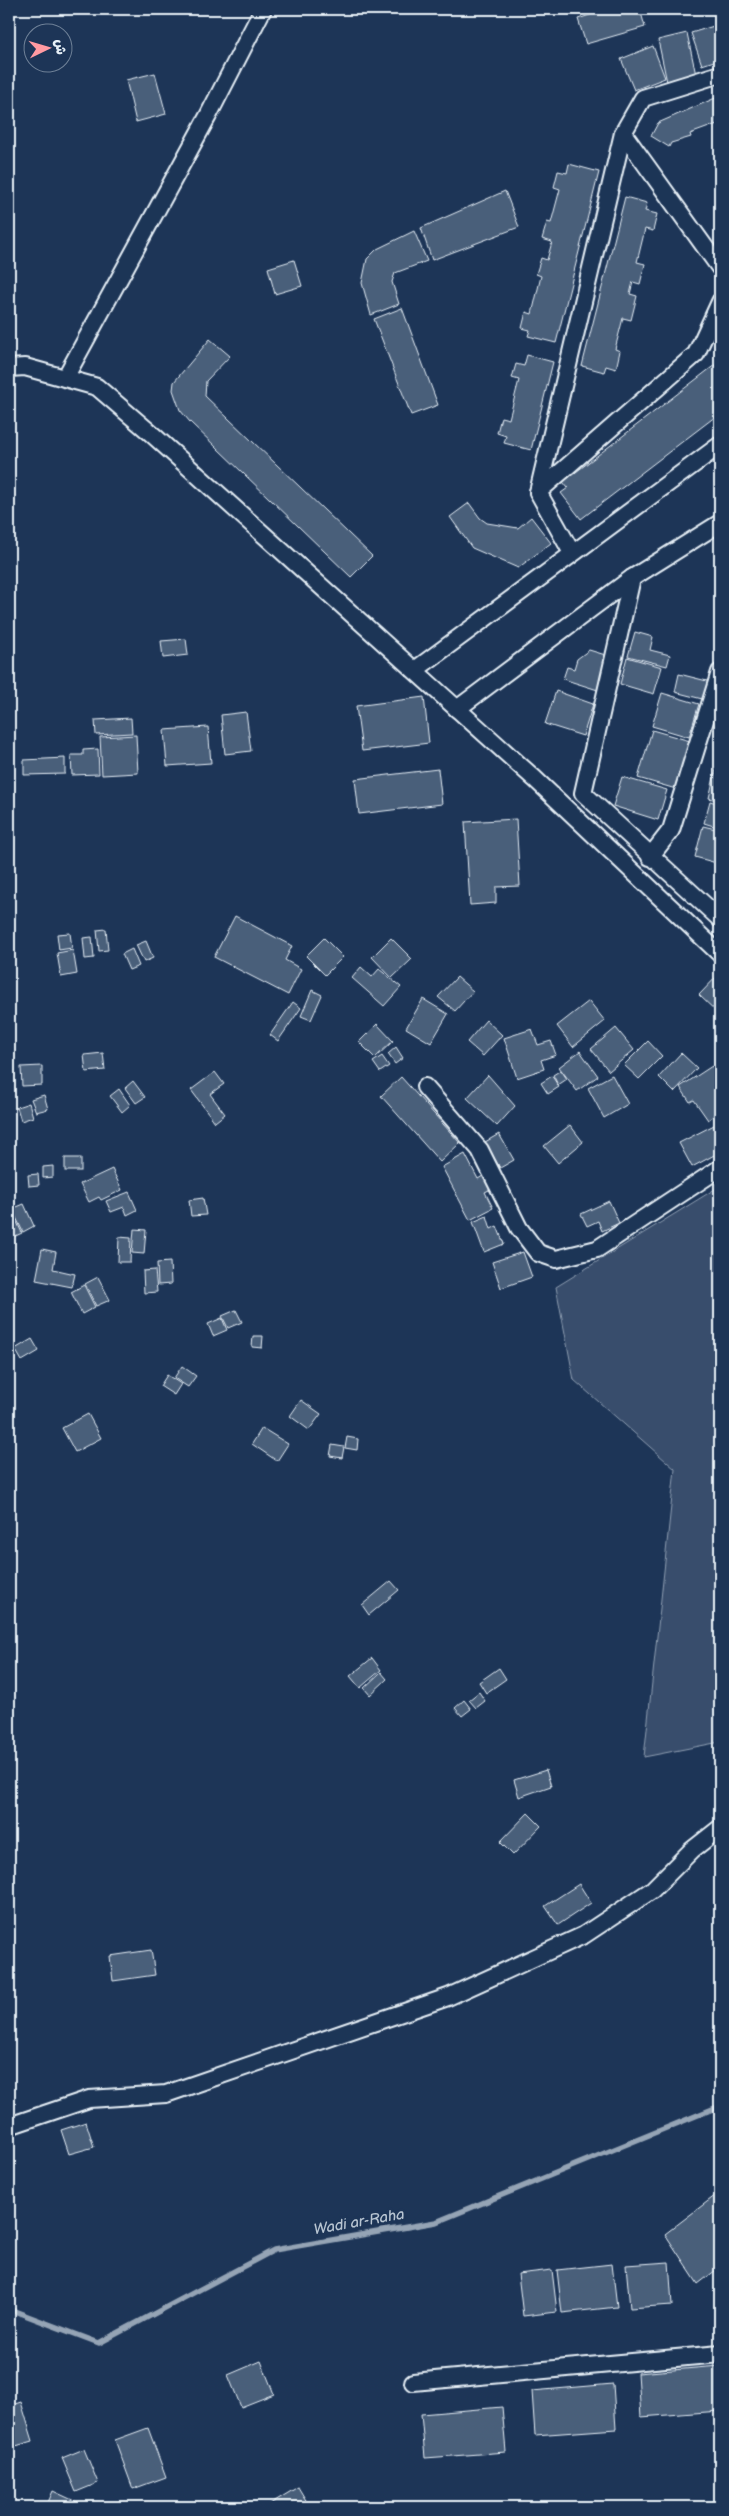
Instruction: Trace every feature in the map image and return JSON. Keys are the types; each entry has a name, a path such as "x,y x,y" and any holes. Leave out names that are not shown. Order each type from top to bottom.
{"street":[{"path":"65,378 208,116 262,9"},
{"path":"572,553 538,492 623,134 643,98 720,74"},
{"path":"623,134 720,268"},
{"path":"538,492 696,354 720,302"},
{"path":"9,368 25,366 98,388 535,779 720,954"},
{"path":"415,670 720,444"},
{"path":"458,709 632,578 720,523"},
{"path":"632,578 583,793 720,919"},
{"path":"650,856 671,830 720,672"},
{"path":"425,1087 480,1150 519,1228 538,1253 556,1259 598,1249 720,1168"},
{"path":"9,2126 89,2099 166,2094 448,1997 584,1935 652,1890 692,1850 720,1828"},
{"path":"413,2382 720,2354"}],"shaded area":[{"path":"720,1186 720,1742 644,1757 675,1469 574,1380 556,1287"}],"building":[{"path":"607,9 640,9 645,27 586,44 578,19"},
{"path":"717,25 720,34 720,59 702,65 691,33"},
{"path":"687,33 696,75 667,82 658,40"},
{"path":"653,46 665,78 634,90 621,59"},
{"path":"155,73 166,114 136,122 126,80"},
{"path":"720,96 720,123 690,134 691,137 671,143 669,147 651,136 658,123"},
{"path":"569,164 599,172 556,343 528,336 530,330 522,328 526,312 532,314 541,276 536,274 541,258 547,260 552,242 542,239 547,222 551,223 560,189 554,187 558,171 567,173"},
{"path":"505,191 519,227 432,260 421,228"},
{"path":"625,197 647,203 645,211 657,214 653,231 645,229 637,262 645,264 640,284 633,282 630,294 637,296 631,320 623,318 615,349 620,351 616,369 606,366 604,372 582,366"},
{"path":"414,231 427,261 395,273 392,282 399,304 371,315 362,283 367,259 377,249"},
{"path":"294,260 302,286 275,294 268,268"},
{"path":"402,308 438,405 411,415 374,319"},
{"path":"210,339 230,356 206,381 205,396 372,556 351,577 190,422 180,410 173,390 174,382"},
{"path":"527,355 553,362 531,450 504,443 506,436 497,433 501,417 509,419 519,380 512,378 516,364 524,366"},
{"path":"720,361 720,413 581,519 561,493 568,488 563,482"},
{"path":"469,503 480,518 487,523 518,528 531,517 551,543 518,568 472,548 450,517"},
{"path":"635,632 653,637 650,650 670,655 667,666 628,656"},
{"path":"186,639 188,655 163,658 161,641"},
{"path":"589,650 612,657 601,691 563,679 567,667 574,669 577,659"},
{"path":"627,657 662,667 654,694 620,684"},
{"path":"679,674 711,682 706,700 675,692"},
{"path":"556,691 593,704 583,736 545,724"},
{"path":"662,693 699,704 689,737 652,726"},
{"path":"424,697 429,743 362,751 356,706"},
{"path":"246,712 251,751 225,754 221,715"},
{"path":"131,718 132,733 96,735 95,720"},
{"path":"208,727 211,763 167,766 164,730"},
{"path":"652,730 690,741 676,789 638,778"},
{"path":"136,735 138,773 102,775 100,737"},
{"path":"98,749 99,774 72,775 71,755 83,755 83,750"},
{"path":"65,758 65,774 24,775 24,760"},
{"path":"717,765 720,766 720,801 709,798"},
{"path":"438,769 442,804 359,814 355,779"},
{"path":"622,777 667,790 658,820 613,806"},
{"path":"710,801 720,804 720,828 704,823"},
{"path":"516,819 520,886 496,887 496,903 470,905 465,822"},
{"path":"703,826 720,830 720,864 695,857"},
{"path":"235,916 292,946 285,960 301,969 288,995 214,957"},
{"path":"106,929 108,950 99,951 97,930"},
{"path":"70,933 72,948 59,950 57,934"},
{"path":"92,937 94,958 85,959 83,938"},
{"path":"324,938 343,957 325,975 306,956"},
{"path":"391,938 412,959 392,978 372,957"},
{"path":"146,941 153,958 144,962 136,945"},
{"path":"132,949 139,966 129,970 122,954"},
{"path":"73,950 77,974 61,977 57,953"},
{"path":"361,967 372,977 379,969 401,987 384,1006 352,978"},
{"path":"720,973 720,1015 699,995"},
{"path":"457,977 473,991 455,1011 438,997"},
{"path":"312,990 322,995 311,1020 301,1016"},
{"path":"423,999 448,1014 431,1043 406,1028"},
{"path":"589,1001 605,1021 573,1047 557,1026"},
{"path":"293,1002 301,1008 278,1041 270,1035"},
{"path":"486,1020 502,1035 483,1056 467,1042"},
{"path":"377,1024 393,1041 375,1058 359,1042"},
{"path":"616,1028 634,1050 609,1071 591,1049"},
{"path":"532,1029 538,1045 551,1041 556,1055 541,1060 544,1069 517,1078 504,1038"},
{"path":"648,1041 662,1056 639,1079 624,1065"},
{"path":"396,1047 403,1058 395,1064 388,1054"},
{"path":"580,1051 598,1076 577,1091 559,1067"},
{"path":"103,1053 105,1070 86,1072 84,1055"},
{"path":"681,1053 697,1068 674,1092 659,1077"},
{"path":"382,1056 389,1066 380,1072 373,1062"},
{"path":"42,1066 42,1085 22,1086 21,1067"},
{"path":"712,1066 720,1078 720,1111 708,1120 694,1100 690,1102 680,1087"},
{"path":"561,1070 567,1079 558,1085 553,1075"},
{"path":"215,1072 224,1084 210,1094 225,1114 215,1122 191,1090"},
{"path":"488,1075 515,1106 497,1126 467,1098"},
{"path":"612,1075 628,1104 604,1118 588,1088"},
{"path":"552,1076 559,1087 548,1094 541,1083"},
{"path":"401,1077 460,1143 440,1162 381,1096"},
{"path":"133,1081 145,1097 136,1103 125,1088"},
{"path":"119,1089 130,1105 122,1112 110,1096"},
{"path":"44,1095 48,1109 36,1112 31,1099"},
{"path":"29,1103 33,1117 21,1121 17,1107"},
{"path":"720,1122 720,1152 692,1167 679,1143"},
{"path":"570,1125 583,1142 558,1163 544,1146"},
{"path":"499,1134 514,1160 500,1168 485,1142"},
{"path":"465,1154 478,1179 486,1174 493,1188 485,1192 493,1208 470,1220 442,1167"},
{"path":"65,1158 81,1158 81,1171 65,1171"},
{"path":"53,1166 53,1177 43,1178 43,1167"},
{"path":"112,1169 122,1190 101,1200 99,1197 89,1202 80,1184"},
{"path":"38,1174 39,1185 29,1186 28,1175"},
{"path":"129,1192 137,1210 127,1215 124,1207 111,1212 106,1201"},
{"path":"203,1198 206,1215 191,1216 189,1200"},
{"path":"609,1201 619,1223 602,1231 598,1221 587,1226 581,1214"},
{"path":"24,1204 34,1226 23,1232 12,1209"},
{"path":"11,1209 22,1233 9,1239 9,1210"},
{"path":"487,1216 491,1229 497,1226 504,1244 484,1252 473,1222"},
{"path":"134,1229 146,1230 144,1254 132,1253"},
{"path":"119,1237 131,1238 130,1262 118,1262"},
{"path":"42,1249 56,1252 53,1269 75,1274 72,1287 36,1280"},
{"path":"523,1252 532,1277 501,1288 492,1262"},
{"path":"170,1262 171,1284 158,1285 157,1263"},
{"path":"155,1270 157,1292 144,1293 143,1271"},
{"path":"98,1277 110,1300 96,1306 85,1284"},
{"path":"84,1285 95,1307 82,1314 71,1292"},
{"path":"236,1310 242,1322 228,1328 222,1316"},
{"path":"222,1318 227,1330 213,1336 208,1324"},
{"path":"253,1336 263,1336 262,1348 252,1347"},
{"path":"32,1339 39,1351 22,1361 15,1349"},
{"path":"182,1366 196,1376 188,1387 174,1378"},
{"path":"167,1375 181,1384 174,1395 160,1386"},
{"path":"9,1396 14,1403 9,1407"},
{"path":"301,1400 321,1414 309,1430 290,1416"},
{"path":"88,1414 101,1438 75,1452 62,1428"},
{"path":"262,1428 288,1444 277,1461 252,1444"},
{"path":"347,1437 358,1439 357,1450 345,1448"},
{"path":"332,1445 344,1447 342,1458 330,1456"},
{"path":"391,1581 399,1590 369,1615 362,1605"},
{"path":"372,1658 381,1670 360,1688 350,1676"},
{"path":"499,1668 506,1679 486,1693 479,1682"},
{"path":"381,1672 387,1679 370,1695 364,1688"},
{"path":"479,1692 485,1701 476,1708 469,1700"},
{"path":"464,1700 471,1709 462,1716 455,1708"},
{"path":"546,1770 551,1786 519,1797 514,1780"},
{"path":"528,1813 541,1826 513,1855 500,1842"},
{"path":"579,1884 591,1903 558,1925 545,1906"},
{"path":"151,1950 155,1975 113,1981 110,1956"},
{"path":"86,2122 94,2147 69,2154 61,2130"},
{"path":"720,2192 720,2267 698,2284 665,2234"},
{"path":"669,2262 672,2305 630,2308 626,2265"},
{"path":"612,2264 617,2307 562,2313 557,2270"},
{"path":"552,2270 557,2312 523,2316 518,2274"},
{"path":"261,2361 274,2394 241,2407 228,2375"},
{"path":"719,2366 720,2411 641,2417 638,2373"},
{"path":"613,2384 616,2429 535,2435 532,2391"},
{"path":"21,2402 33,2441 9,2448 9,2406"},
{"path":"502,2407 506,2452 425,2458 421,2414"},
{"path":"148,2428 166,2477 133,2489 115,2440"},
{"path":"84,2449 98,2483 76,2492 62,2458"},
{"path":"298,2487 310,2507 265,2507"},
{"path":"53,2491 81,2504 80,2507 46,2507"}],"waterway":[{"name":"Wadi ar-Raha","path":"9,2309 99,2343 274,2250 436,2222 720,2106"}]}
